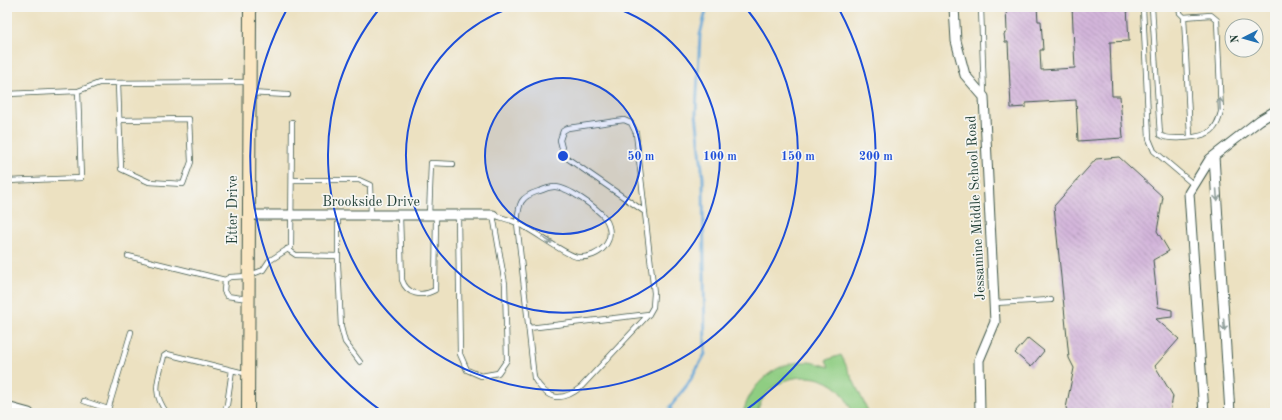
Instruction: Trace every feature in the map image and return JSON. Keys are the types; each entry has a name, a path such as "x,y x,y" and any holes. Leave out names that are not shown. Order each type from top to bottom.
{"street":[{"name":"Etter Drive","path":"248,413 250,7"},
{"name":"Jessamine Middle School Road","path":"954,7 956,41 965,75 984,97 995,322 979,360 980,413"},
{"path":"1204,413 1189,193 1214,156 1260,120 1275,111"},
{"path":"1214,156 1230,413"},
{"name":"Brookside Drive","path":"248,215 493,215"},
{"path":"7,407 28,413"}],"lane":[{"path":"981,7 984,97"},
{"path":"1143,7 1149,139 1154,151 1194,185"},
{"path":"1152,7 1160,135 1167,139 1203,135 1212,130 1219,120 1221,112 1217,20 1211,15 1184,17"},
{"path":"1179,7 1180,13 1184,17 1190,136"},
{"path":"7,94 78,91 99,83 118,83 249,88 288,95"},
{"path":"118,83 119,120 121,169 149,182 183,184 191,162 189,119 119,120"},
{"path":"7,180 81,178 78,91"},
{"path":"458,215 460,354 467,370 481,376 498,373 507,360 505,284 493,215 517,223 576,258 595,256 606,247 610,231 605,218 587,202 565,189 554,187 528,195 519,204 517,223 534,378 541,388 550,395 559,398 571,395 581,387 649,314 653,307 654,293 645,212 636,133 631,123 624,120 568,128 563,131 560,140 564,156 645,212"},
{"path":"128,256 225,280 233,276 248,276 263,270 269,262 291,247 292,122"},
{"path":"400,216 402,280 404,287 409,292 419,294 429,293 434,290 431,163 453,164"},
{"path":"292,180 359,180 370,185 371,216"},
{"path":"338,216 341,327 345,342 360,362"},
{"path":"287,249 296,255 338,256"},
{"path":"225,280 224,291 227,296 248,299"},
{"path":"994,303 1051,300"},
{"path":"529,328 649,314"},
{"path":"84,401 107,411 131,332"},
{"path":"167,413 160,404 156,395 156,387 164,356 167,354 249,374"},
{"path":"224,413 227,405 232,370"}],"green space":[{"path":"841,355 869,413 853,413 838,389 827,382 816,378 803,377 791,379 779,384 769,391 762,401 757,413 743,413 747,402 758,384 766,376 776,370 797,362 813,362 829,367 826,360"}],"building":[{"path":"1006,7 1037,7 1038,21 1041,21 1043,50 1040,50 1041,70 1075,68 1072,7 1127,7 1129,41 1110,42 1112,96 1120,96 1123,138 1078,141 1076,100 1026,103 1026,107 1011,108 1008,42 1005,42 1004,34 1007,32"},
{"path":"1119,157 1163,197 1157,231 1169,251 1153,260 1158,307 1172,310 1172,317 1156,319 1179,339 1155,366 1173,396 1170,413 1069,413 1066,408 1074,368 1069,358 1054,206 1096,159"},
{"path":"1028,338 1044,351 1031,367 1015,353"}],"waterway":[{"path":"672,413 670,407 688,384 705,354 703,178 696,113 700,35 707,7"}]}
